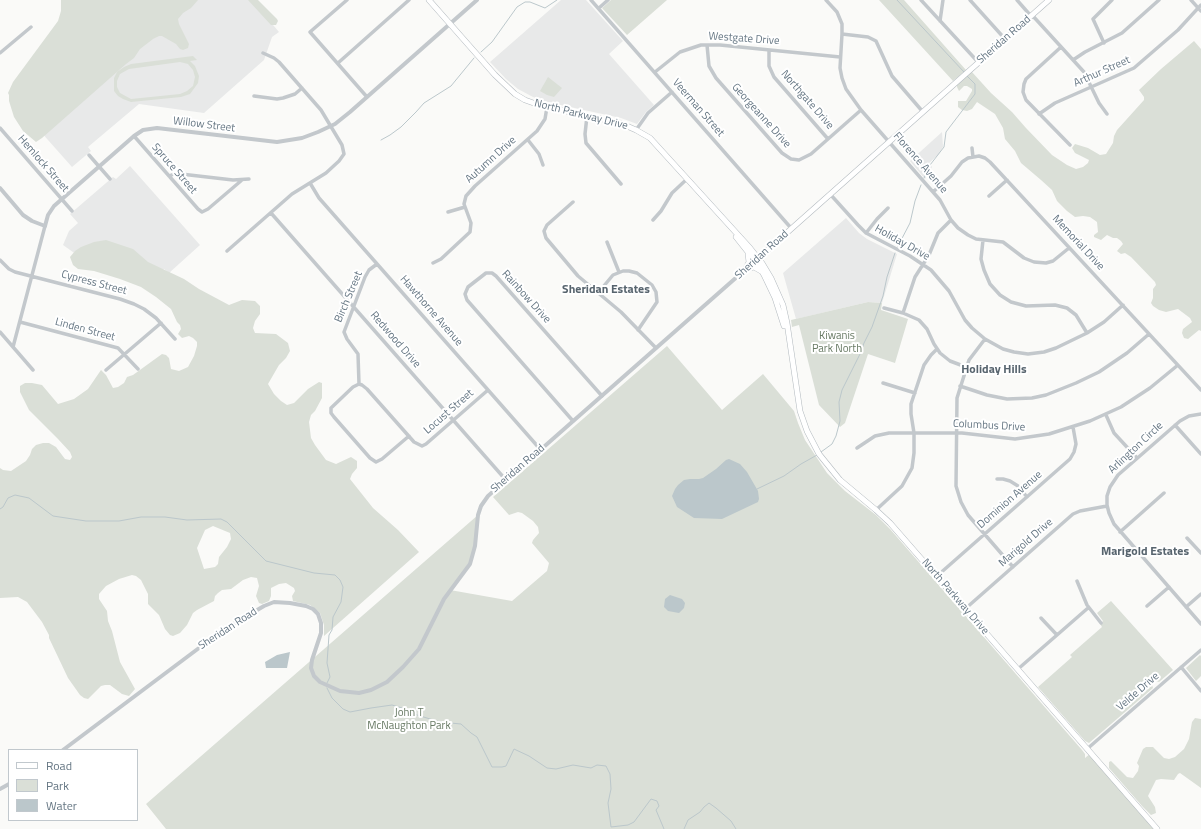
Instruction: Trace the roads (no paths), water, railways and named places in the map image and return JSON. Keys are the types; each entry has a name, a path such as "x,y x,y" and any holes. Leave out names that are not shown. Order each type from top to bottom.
{"main road":[{"name":"North Parkway Drive","path":"429,0 509,89 525,100 547,107 620,123 636,130 647,136 687,179 750,251 763,270 777,302 790,348 800,411 807,431 818,453 840,480 876,510 937,576 1158,829"},
{"name":"Sheridan Road","path":"756,260 1049,0"},
{"path":"767,250 763,270 754,268 745,270 749,262 750,251 758,252 767,250"}],"street":[{"path":"347,0 310,32 367,97"},
{"path":"338,63 409,0"},
{"name":"Willow Street","path":"14,347 45,226 51,210 134,136 143,130 157,128 277,142 302,138 331,126 341,120 477,0"},
{"name":"Veerman Street","path":"591,0 791,228"},
{"path":"599,8 608,0"},
{"name":"Florence Avenue","path":"826,0 837,12 842,24 840,72 849,96 944,204 951,220 962,232 983,240 1003,242 1024,258 1037,263 1053,261 1070,248"},
{"path":"921,0 978,62"},
{"path":"940,21 943,0"},
{"path":"970,0 1005,39"},
{"path":"1018,0 1087,76 1099,103 1107,114"},
{"path":"1104,43 1094,19 1112,0"},
{"path":"1073,60 1085,52 1122,33 1158,0"},
{"path":"1191,0 1200,8"},
{"name":"Arthur Street","path":"1039,114 1055,103 1139,65 1200,8"},
{"path":"0,53 31,27"},
{"path":"842,34 868,37 876,41 892,76 923,112"},
{"name":"Westgate Drive","path":"655,72 680,52 694,47 707,45 840,57"},
{"name":"Georgeanne Drive","path":"707,45 709,66 716,78 787,158 796,160 806,157 861,110"},
{"path":"1061,46 1028,77 1022,92 1024,97 1039,114 1070,145"},
{"name":"Northgate Drive","path":"769,50 769,64 774,77 828,139"},
{"path":"227,251 292,194 334,166 344,154 343,148 331,126 320,110 278,60 263,53"},
{"path":"254,96 272,99 283,98 295,94 302,88"},
{"path":"636,130 648,114 672,92"},
{"name":"Autumn Drive","path":"465,207 465,197 469,192 528,140 542,124 545,119 547,107"},
{"path":"587,116 585,134 586,142 621,184"},
{"name":"Hemlock Street","path":"0,128 72,211"},
{"name":"Spruce Street","path":"134,136 168,176 202,212 208,210 242,180"},
{"path":"528,140 539,154 543,165"},
{"path":"934,192 951,176 962,162 973,157 972,148"},
{"path":"89,155 110,179"},
{"name":"Memorial Drive","path":"973,157 978,156 985,158 994,165 1201,390"},
{"path":"795,165 796,160"},
{"path":"168,176 181,174 242,180 249,179"},
{"path":"653,220 661,211 672,193 687,179"},
{"path":"989,196 1007,180"},
{"name":"Hawthorne Avenue","path":"310,183 319,198 540,449"},
{"path":"0,188 23,215 34,222 45,226"},
{"name":"Holiday Drive","path":"830,194 866,233 923,264 944,283 952,294 968,323 984,339 1006,350 1020,353 1036,353 1056,348 1087,333 1104,322 1123,305"},
{"path":"573,202 548,225 545,230 545,236 576,273 621,312 656,348"},
{"path":"433,263 441,259 470,232 471,223 465,207 448,212"},
{"path":"866,233 888,208"},
{"name":"Redwood Drive","path":"271,213 505,480"},
{"path":"902,313 915,277 929,255 938,233 951,220"},
{"path":"983,240 981,259 984,270 990,284 1000,295 1011,302 1026,306 1064,306 1074,313 1087,333"},
{"path":"607,242 619,272"},
{"name":"Cypress Street","path":"0,260 11,270 130,302 144,309 161,323 175,339"},
{"name":"Sheridan Road","path":"64,749 220,632 271,603 279,602 298,604 310,607 317,613 321,621 321,633 312,658 311,668 315,677 325,685 351,693 359,693 371,690 387,682 411,659 423,642 444,599 470,564 475,546 477,521 481,506 488,496 756,260"},
{"name":"Birch Street","path":"359,384 358,354 344,334 353,306 365,277 377,264"},
{"path":"598,293 610,278 619,272 629,271 637,273 652,285 656,292 657,298 655,306 638,330"},
{"name":"Rainbow Drive","path":"573,421 467,300 465,294 467,289 482,275 489,273 498,277 602,396"},
{"path":"884,308 916,318 928,329 937,350 947,359 966,367"},
{"name":"Linden Street","path":"20,322 115,347 120,349 138,369"},
{"path":"106,370 161,323"},
{"path":"0,332 33,370"},
{"path":"960,386 987,395 1008,399 1032,398 1046,395 1099,372 1127,353 1149,334"},
{"path":"984,339 970,357 956,401 955,480 961,502 968,515 1013,567"},
{"path":"876,510 899,489 909,474 913,462 914,433 911,409 926,362 937,350"},
{"name":"Columbus Drive","path":"857,448 869,439 889,432 956,433 1019,438 1045,435 1073,427 1106,414 1141,394 1178,365"},
{"path":"883,383 915,393"},
{"path":"359,384 367,389 409,436 382,460 377,462 373,461 334,417 330,411 331,406 352,387 359,384"},
{"name":"Locust Street","path":"409,436 416,444 420,446 426,444 488,390"},
{"path":"1106,414 1114,432 1137,458"},
{"name":"Arlington Circle","path":"1107,506 1108,493 1112,483 1118,475 1175,424 1189,416 1201,414"},
{"path":"1175,424 1201,454"},
{"name":"Dominion Avenue","path":"937,576 1066,463 1072,456 1076,444 1073,427"},
{"path":"997,480 1003,479 1010,481 1018,486 1027,497"},
{"path":"1120,532 1164,493"},
{"path":"1107,506 1111,519 1120,532 1201,624"},
{"name":"Marigold Drive","path":"965,609 1075,513 1107,506"},
{"path":"1187,538 1201,554"},
{"path":"1076,581 1088,608 1101,623"},
{"path":"1147,606 1169,587"},
{"path":"1186,607 1201,594"},
{"path":"1018,669 1088,608"},
{"path":"1041,618 1057,636"},
{"name":"Velde Drive","path":"1087,748 1201,650"},
{"path":"1181,667 1201,691"},
{"path":"1154,683 1158,687"}],"water":[{"path":"729,459 740,464 747,472 758,491 758,502 722,519 694,518 677,507 672,496 678,485 684,480 703,478"},
{"path":"670,595 682,599 685,603 684,608 679,613 668,611 664,607 665,599"},
{"path":"290,652 287,668 266,668 265,662 277,655"}],"waterway":[{"path":"481,52 492,42 517,7 525,2 530,2 545,8 557,0"},
{"path":"897,0 964,72"},
{"path":"381,140 401,127 424,103 451,86 474,58"},
{"path":"924,178 930,165 944,147 946,132 975,94 975,84 967,76"},
{"path":"898,246 910,223 915,201 921,185"},
{"path":"821,452 832,444 836,436 840,421 839,402 842,390 872,327 883,296 887,277 895,253"},
{"path":"757,489 784,476 817,455"},
{"path":"0,509 3,507 8,498 15,495 29,498 53,516 86,521 119,521 141,517 165,517 187,520 221,519 227,522 266,561 314,573 335,575 340,580 343,587 341,602 333,617 332,630 329,635 327,663 330,677 327,683"},
{"path":"327,688 332,698 343,709 350,712 392,705 440,722 461,724 477,737 492,767 506,766 514,749 529,756 547,768 556,769 573,765 591,768 597,765 606,766 610,774 611,789 608,803 611,827 628,825 634,822 651,799 657,801 659,806 656,810 664,829"},
{"path":"684,829 688,820 700,812 709,803 731,821 736,829"}],"district":[{"name":"Sheridan Estates","path":"606,290"},
{"name":"Holiday Hills","path":"994,370"},
{"name":"Marigold Estates","path":"1145,552"}],"park label":[{"name":"Kiwanis Park North","path":"837,342"},
{"name":"John T McNaughton Park","path":"409,719"}]}
